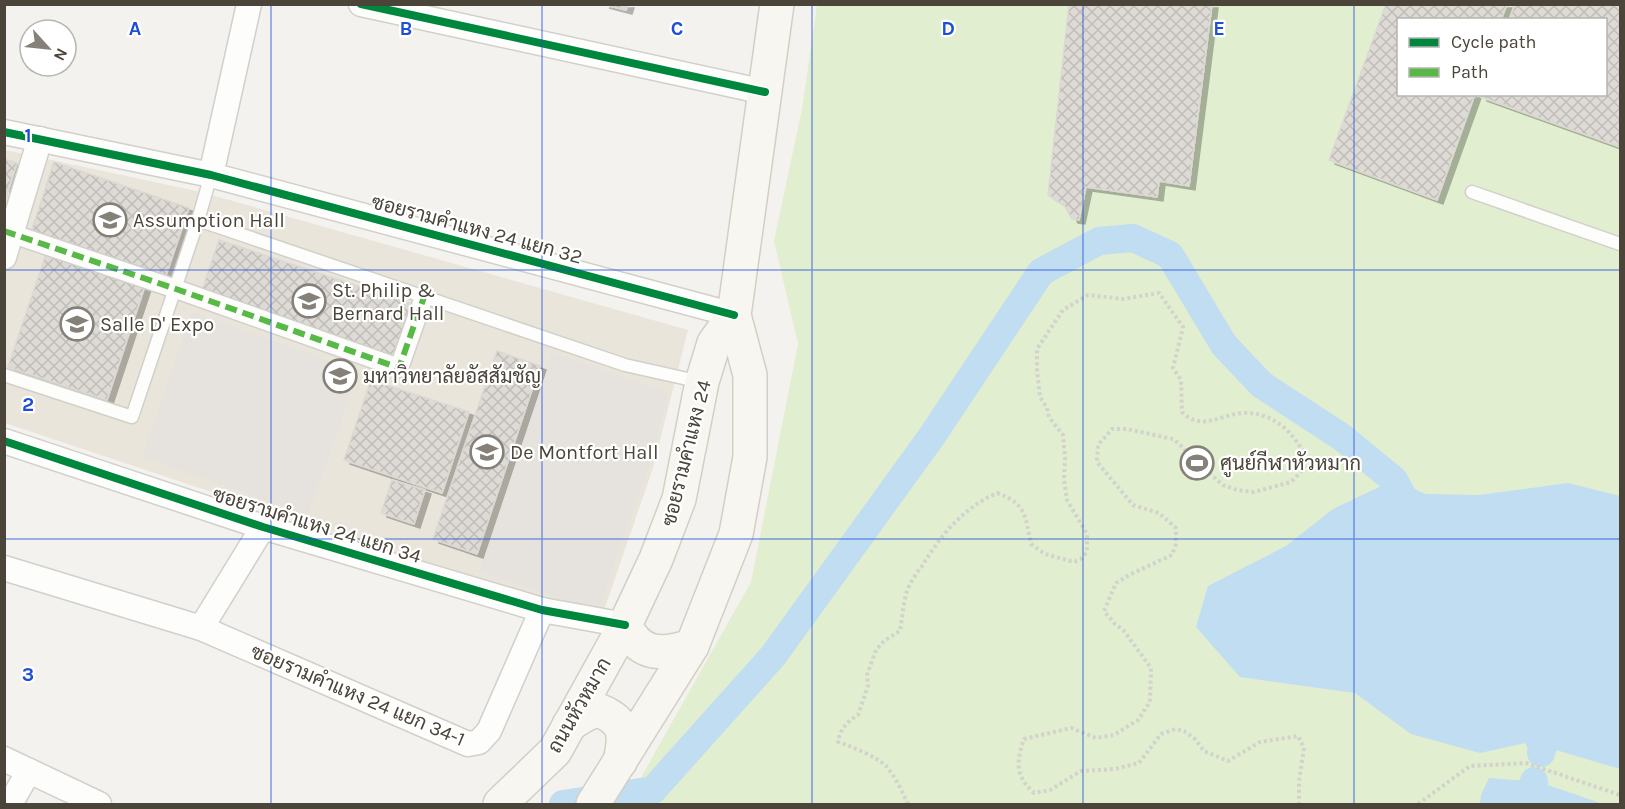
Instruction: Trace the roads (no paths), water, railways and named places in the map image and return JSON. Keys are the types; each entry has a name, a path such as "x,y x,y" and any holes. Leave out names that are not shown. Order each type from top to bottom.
{"main road":[{"name":"ซอยรามคำแหง 24","path":"692,646 736,534 750,456 750,375 734,315 777,4"},
{"name":"ซอยรามคำแหง 24","path":"625,625 672,521 679,499 702,382 714,343 734,315"},
{"path":"625,625 629,635 649,651 666,653 692,646"},
{"name":"ถนนหัวหมาก","path":"500,804 555,751 625,625"},
{"path":"593,804 692,646"},
{"path":"569,725 587,714 599,711 618,722 625,739 618,765"}],"street":[{"path":"211,175 249,4"},
{"path":"361,4 765,92"},
{"name":"ซอยรามคำแหง 24 แยก 32","path":"4,132 211,175 734,315"},
{"path":"4,257 8,232 40,139"},
{"path":"8,232 399,368 424,297"},
{"name":"ซอยรามคำแหง 24 แยก 34","path":"4,441 263,527 542,610 625,625"},
{"path":"201,628 263,527"},
{"name":"ซอยรามคำแหง 24 แยก 34-1","path":"4,568 201,628 468,744 479,742 489,731 542,610"},
{"path":"4,759 99,804"},
{"path":"10,804 29,771"}],"lane":[{"path":"4,375 132,417 176,289 211,175"},
{"path":"1472,192 1620,244"},
{"path":"198,220 625,365 702,382"}],"water":[{"path":"1394,480 1426,494 1479,495 1568,483 1620,496 1620,769 1529,742 1480,753 1411,734 1355,693 1240,677 1196,627 1208,586 1286,546 1333,509"},
{"path":"1489,778 1539,782 1603,804 1480,804 1481,795"}],"waterway":[{"path":"563,804 653,790 773,656 932,436 1041,272 1099,241 1133,238 1170,255 1224,345 1262,385 1343,438 1394,480 1413,515"},
{"path":"1524,712 1543,747 1541,753"},
{"path":"1528,804 1534,781"}],"place":[{"name":"Assumption Hall","path":"110,220"},
{"name":"St. Philip & Bernard Hall","path":"309,301"},
{"name":"Salle D' Expo","path":"77,324"},
{"name":"มหาวิทยาลัยอัสสัมชัญ","path":"340,376"},
{"name":"De Montfort Hall","path":"487,452"},
{"name":"ศูนย์กีฬาหัวหมาก","path":"1197,463"}]}
